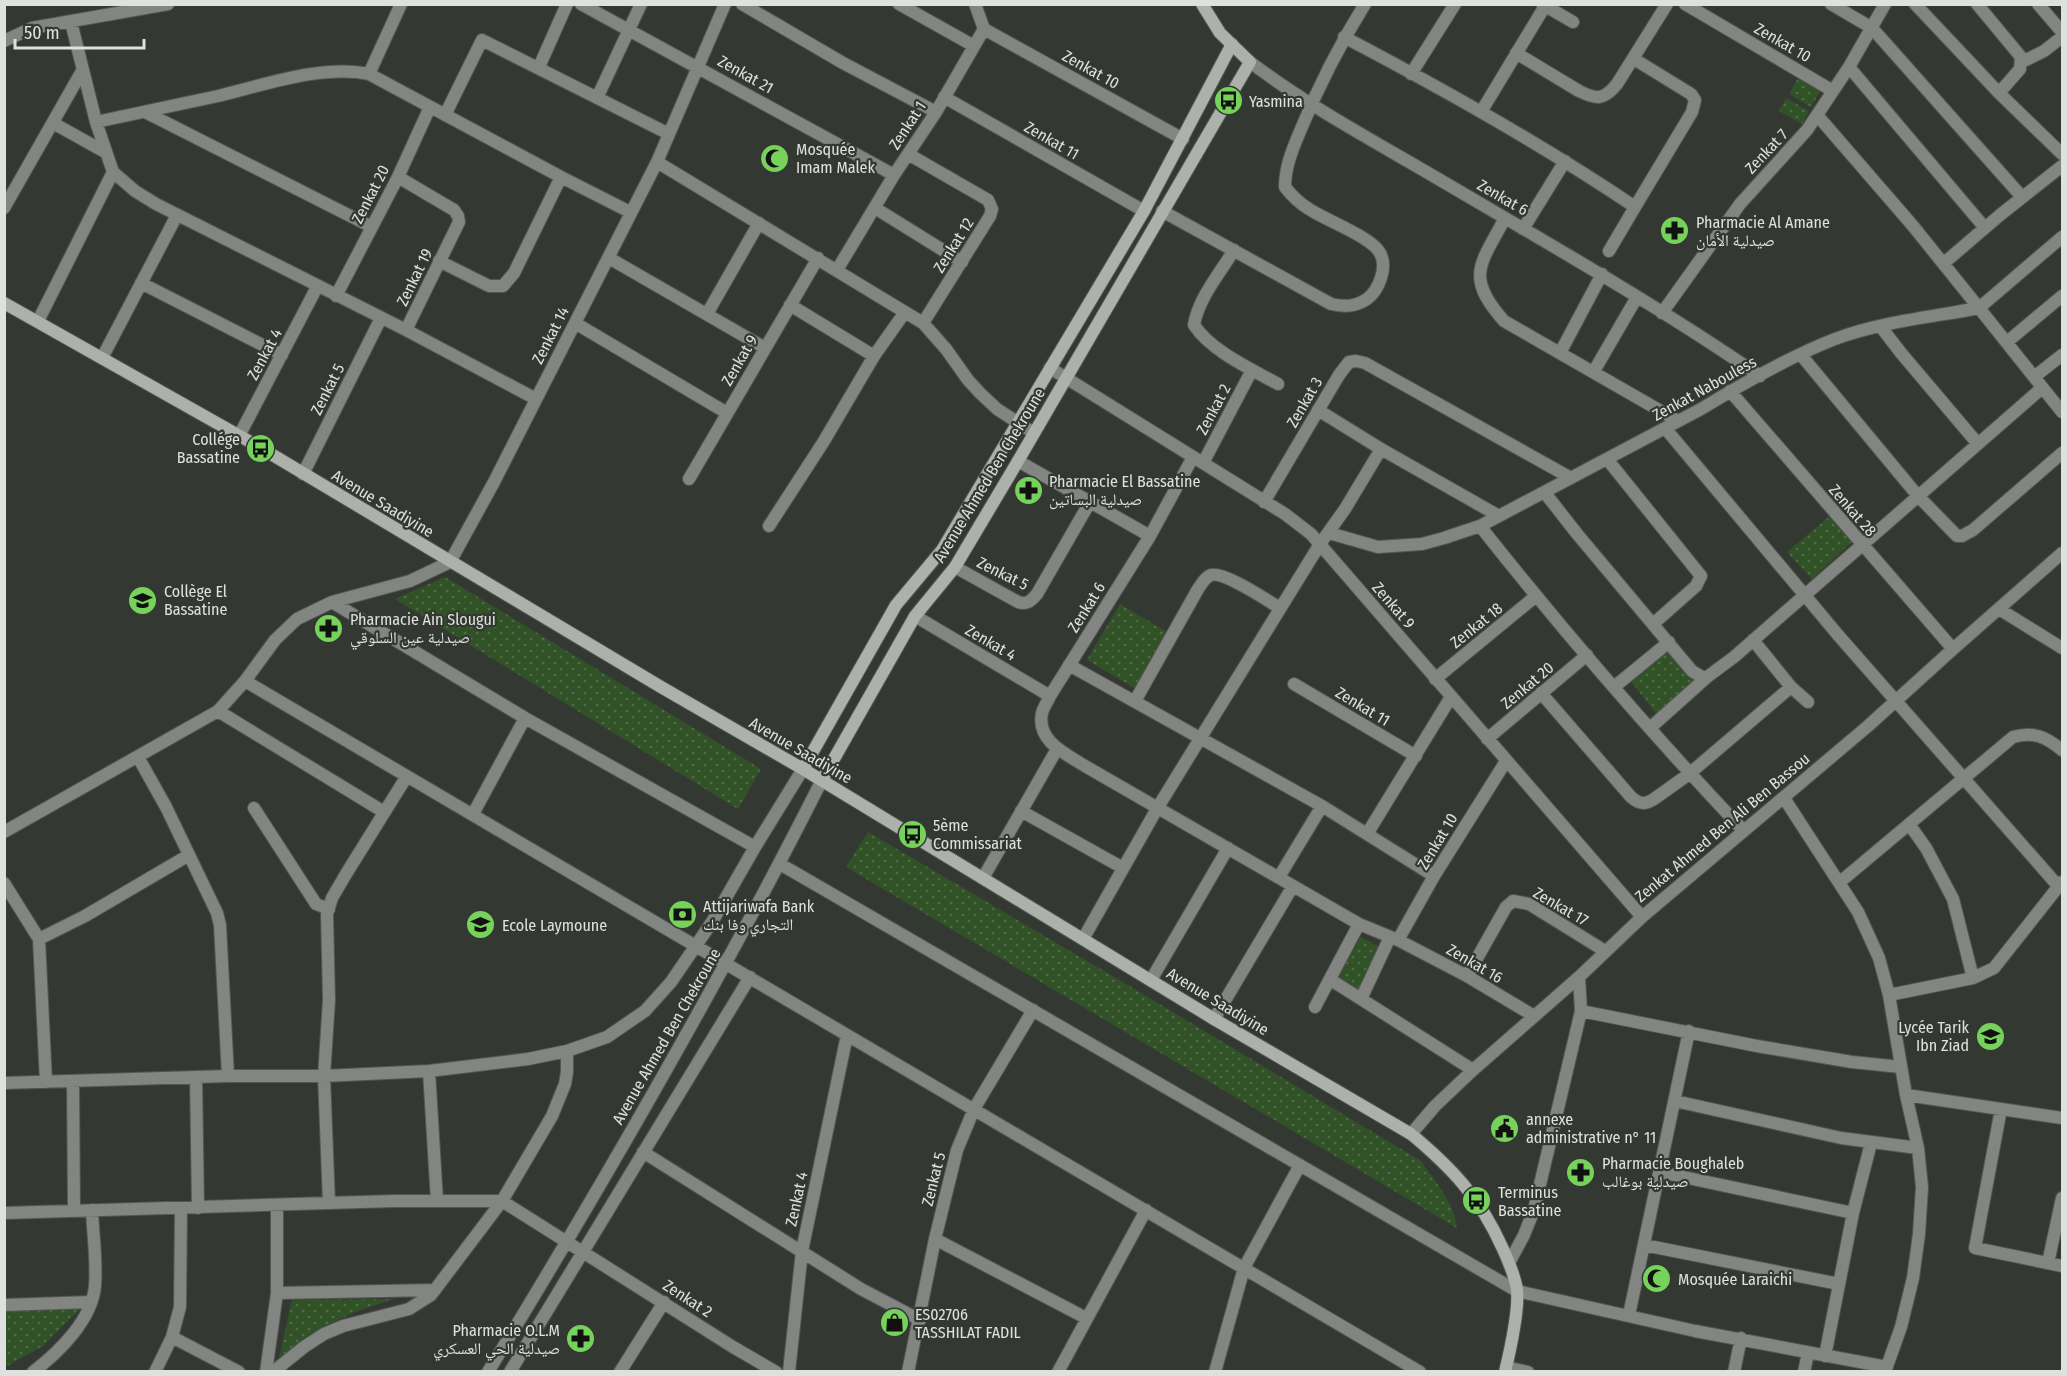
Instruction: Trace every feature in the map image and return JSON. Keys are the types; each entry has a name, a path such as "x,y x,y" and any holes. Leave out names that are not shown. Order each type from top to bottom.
{"main road":[{"path":"1202,4 1220,33 1232,44"},
{"name":"Zenkat 6","path":"1232,44 1250,62"},
{"name":"Avenue Ahmed Ben Chekroune","path":"802,769 896,605 942,550 1016,422 1144,211 1232,44"},
{"name":"Avenue Ahmed Ben Chekroune","path":"822,780 915,616 955,567 1250,62"},
{"name":"Avenue Saadiyine","path":"4,303 239,436 822,780 1214,1019 1411,1134 1436,1154 1469,1189 1496,1234 1509,1263 1517,1291"},
{"path":"1506,1369 1517,1291"}],"street":[{"path":"4,41 32,28 168,4"},
{"path":"369,74 401,4"},
{"path":"539,67 567,4"},
{"name":"Zenkat 21","path":"581,4 894,175"},
{"path":"597,98 641,4"},
{"name":"Zenkat 14","path":"450,562 494,482 657,162 724,4"},
{"path":"742,4 843,63 936,112"},
{"path":"899,4 974,46"},
{"path":"975,4 984,29"},
{"path":"1162,211 1331,304 1347,307 1368,298 1377,288 1382,275 1381,253 1372,244 1309,210 1285,187 1288,162 1310,105 1344,37 1365,4"},
{"path":"1411,74 1455,4"},
{"path":"1516,53 1596,98 1610,92 1634,59 1666,4"},
{"name":"Zenkat 10","path":"1685,4 1833,91"},
{"path":"1831,4 1872,28 2022,197"},
{"name":"Zenkat 7","path":"1662,313 1740,204 1797,143 1849,67 1885,4"},
{"path":"1915,4 1999,93 2062,154"},
{"path":"1977,4 2018,53 2022,62 2016,76 1999,93"},
{"path":"2038,4 2062,32"},
{"path":"1481,112 1543,5 1573,22"},
{"path":"71,22 105,152 113,172 135,191 177,215 406,330 536,399"},
{"name":"Zenkat 1","path":"837,270 894,175 936,112 984,29"},
{"name":"Zenkat 10","path":"984,29 1183,138"},
{"path":"1344,37 1565,161 1635,207"},
{"path":"2022,62 2044,51 2062,37"},
{"path":"445,115 482,40 669,134"},
{"path":"1609,251 1692,112 1695,100 1691,94 1634,59"},
{"name":"Zenkat 6","path":"1250,62 1310,105 1602,274 1760,376"},
{"path":"1849,67 1985,228"},
{"path":"4,208 82,71"},
{"path":"96,122 147,113 308,75 352,71 369,74 630,212"},
{"name":"Zenkat 11","path":"944,98 1144,211"},
{"name":"Zenkat 20","path":"336,296 398,177 430,107"},
{"path":"147,113 372,227"},
{"path":"1817,115 1944,263 2062,412"},
{"path":"53,123 105,152"},
{"name":"Zenkat 12","path":"908,154 988,200 992,205 990,216 923,323"},
{"path":"1524,229 1565,161"},
{"path":"657,162 923,323 946,349 968,380 997,409 1034,432"},
{"path":"1944,263 2062,166"},
{"path":"38,321 113,172"},
{"name":"Zenkat 19","path":"398,177 454,210 459,222 406,330"},
{"path":"440,261 489,286 503,286 514,273 561,177"},
{"path":"875,208 962,262"},
{"path":"102,358 177,215"},
{"path":"1505,218 1480,265 1480,282 1490,305 1504,321 1678,421"},
{"path":"707,314 759,223"},
{"path":"1979,308 2062,237"},
{"path":"1234,250 1199,308 1194,325 1209,342 1278,384"},
{"path":"609,258 765,348"},
{"name":"Zenkat 9","path":"689,479 818,258"},
{"path":"1560,353 1602,274"},
{"path":"141,283 282,355"},
{"name":"Zenkat 4","path":"239,436 317,287"},
{"path":"2007,342 2062,296"},
{"path":"1594,371 1637,297"},
{"path":"790,305 874,356"},
{"name":"Zenkat Nabouless","path":"1329,533 1365,544 1390,547 1422,544 1480,526 1545,493 1730,391 1836,339 1881,327 1979,308"},
{"path":"769,526 824,441 874,356 905,312"},
{"name":"Zenkat 5","path":"303,474 381,318"},
{"path":"575,323 727,413"},
{"path":"1881,327 1900,353 1978,444"},
{"path":"1801,355 1918,496 1957,536 1962,536 1972,530 2062,453"},
{"path":"2034,377 2062,355"},
{"name":"Zenkat 3","path":"1264,502 1338,375 1349,362 1356,361 1365,363 1394,378 1571,478"},
{"name":"Zenkat 9","path":"1050,368 1264,502 1299,525 1320,544 1642,917"},
{"name":"Zenkat 2","path":"1198,460 1252,370"},
{"path":"1650,728 2042,388"},
{"name":"Zenkat 28","path":"1730,391 1953,649"},
{"path":"1318,410 1381,449 1499,516"},
{"path":"1665,428 1896,701 2061,884 1994,968 1973,978 1889,995"},
{"path":"1083,939 1158,807 1381,449"},
{"path":"1606,459 1701,576 1696,586 1653,624"},
{"name":"Zenkat 6","path":"1057,749 1047,738 1042,725 1042,712 1069,664 1198,460"},
{"path":"1018,461 1150,536"},
{"path":"1545,493 1692,671 1702,677 1707,677"},
{"name":"Zenkat 5","path":"955,567 1024,604 1037,594 1090,502"},
{"path":"1480,526 1536,596 1689,774 1743,830"},
{"name":"Zenkat Ahmed Ben Ali Ben Bassou","path":"1411,1134 1435,1106 1473,1070 1579,977 1642,917 1896,701 2062,553"},
{"path":"4,832 218,711 245,681 274,640 288,626 310,611 332,602 410,581 450,562"},
{"path":"1135,701 1198,589 1211,575 1219,575 1230,580 1280,609"},
{"name":"Zenkat 18","path":"1435,679 1536,596"},
{"path":"332,602 525,718 754,847"},
{"path":"1999,609 2062,648"},
{"name":"Zenkat 4","path":"915,616 1050,696"},
{"path":"1753,640 1791,687 1808,702"},
{"path":"1614,687 1670,642"},
{"name":"Zenkat 20","path":"1488,739 1587,655"},
{"path":"1069,664 1322,806 1434,876"},
{"path":"245,681 1420,1371"},
{"name":"Zenkat 11","path":"1294,684 1416,756"},
{"path":"1541,693 1638,802 1649,802 1689,774 1791,687"},
{"path":"1367,834 1451,697"},
{"path":"218,711 384,812"},
{"path":"473,814 525,718"},
{"path":"1840,882 2013,737 2025,734 2038,735 2049,739 2062,750"},
{"path":"983,878 1057,749"},
{"name":"Zenkat 16","path":"1057,749 1359,924 1394,938 1467,976 1534,1016"},
{"path":"138,756 166,807 217,913 220,926 228,1076"},
{"name":"Zenkat 10","path":"1361,999 1394,938 1506,761"},
{"name":"Avenue Ahmed Ben Chekroune","path":"4,1083 228,1076 324,1076 429,1071 491,1064 567,1051 607,1037 645,1011 671,982 712,922 754,847 802,769"},
{"path":"329,1203 324,1076 329,1000 328,909 342,881 407,776"},
{"name":"Avenue Ahmed Ben Chekroune","path":"488,1371 567,1242 726,964 822,780"},
{"path":"780,864 1517,1291 1695,1331 1741,1338 1886,1369 1901,1327 1919,1234 1923,1187 1918,1148 1906,1095 1889,995 1876,951 1858,912 1840,882 1784,798"},
{"path":"1279,877 1322,806"},
{"path":"255,808 316,904 328,909"},
{"path":"1022,811 1123,868"},
{"path":"1909,824 1926,848 1953,899 1973,978"},
{"path":"1151,980 1228,848"},
{"path":"39,939 100,908 189,855"},
{"path":"4,883 39,939 46,1082"},
{"path":"1214,1019 1293,886"},
{"name":"Zenkat 17","path":"1467,976 1506,907 1513,902 1530,904 1605,951"},
{"path":"1316,1007 1359,924"},
{"path":"510,1371 750,977"},
{"path":"1509,1263 1534,1210 1581,1011 1579,977"},
{"path":"1331,980 1473,1070"},
{"name":"Zenkat 5","path":"908,1371 935,1239 957,1150 974,1109 1033,1010"},
{"path":"1581,1011 1820,1056 1901,1067"},
{"path":"1629,1316 1689,1031"},
{"name":"Zenkat 4","path":"789,1371 802,1251 848,1035"},
{"path":"273,1371 324,1334 343,1326 409,1310 435,1290 502,1201 552,1116 565,1084 567,1051"},
{"path":"429,1071 437,1201"},
{"path":"196,1077 198,1208"},
{"path":"73,1082 74,1211"},
{"path":"1906,1095 2062,1118"},
{"path":"1675,1101 1870,1143 1918,1148"},
{"path":"2001,1109 1975,1248 2062,1266"},
{"path":"1825,1356 1853,1213 1870,1143"},
{"path":"643,1152 861,1289 920,1320"},
{"path":"1215,1371 1244,1268 1300,1165"},
{"path":"1660,1172 1853,1213"},
{"path":"2048,1263 2062,1198"},
{"path":"4,1213 329,1203 502,1201"},
{"name":"Zenkat 2","path":"502,1201 733,1347 776,1371"},
{"path":"266,1371 277,1293 277,1205"},
{"path":"155,1371 172,1337 178,1318 181,1292 181,1209"},
{"path":"33,1371 64,1343 82,1319 90,1302 95,1284 92,1210"},
{"path":"1058,1371 1146,1210"},
{"path":"935,1239 1086,1318"},
{"path":"1644,1245 1839,1284"},
{"path":"277,1293 435,1290"},
{"path":"4,1305 90,1302"},
{"path":"620,1371 664,1302"},
{"path":"172,1337 239,1371"},
{"path":"1734,1371 1741,1338"},
{"path":"1804,1371 1808,1353"},
{"path":"1506,1369 1528,1371"}],"green space":[{"path":"1800,75 1822,88 1811,107 1789,94"},
{"path":"1786,98 1809,111 1802,124 1779,111"},
{"path":"1830,516 1853,541 1812,579 1787,552"},
{"path":"445,577 761,769 738,809 395,599"},
{"path":"1120,604 1169,633 1136,689 1087,660"},
{"path":"1667,649 1696,682 1657,715 1630,680"},
{"path":"868,832 1421,1161 1448,1201 1457,1228 846,867"},
{"path":"1361,937 1383,949 1360,990 1338,976"},
{"path":"394,1299 360,1310 322,1327 279,1358 292,1300"},
{"path":"81,1308 43,1346 5,1367 4,1311"}],"place":[{"name":"Yasmina","path":"1228,101"},
{"name":"Mosquée Imam Malek","path":"775,158"},
{"name":"Pharmacie Al Amane صيدلية الأمان","path":"1675,231"},
{"name":"Collége Bassatine","path":"261,448"},
{"name":"Pharmacie El Bassatine صيدلية البساتين","path":"1028,490"},
{"name":"Collège El Bassatine","path":"143,600"},
{"name":"Pharmacie Ain Slougui صيدلية عين السلوقي","path":"329,628"},
{"name":"5ème Commissariat","path":"912,834"},
{"name":"Attijariwafa Bank التجاري وفا بنك","path":"682,915"},
{"name":"Ecole Laymoune","path":"481,925"},
{"name":"Lycée Tarik Ibn Ziad","path":"1990,1036"},
{"name":"annexe administrative n° 11","path":"1505,1128"},
{"name":"Pharmacie Boughaleb صيدلية بوغالب","path":"1581,1172"},
{"name":"Terminus Bassatine","path":"1477,1201"},
{"name":"Mosquée Laraichi","path":"1657,1279"},
{"name":"ES02706 TASSHILAT FADIL","path":"894,1323"},
{"name":"Pharmacie O.L.M صيدلية الحي العسكري","path":"581,1339"}]}
